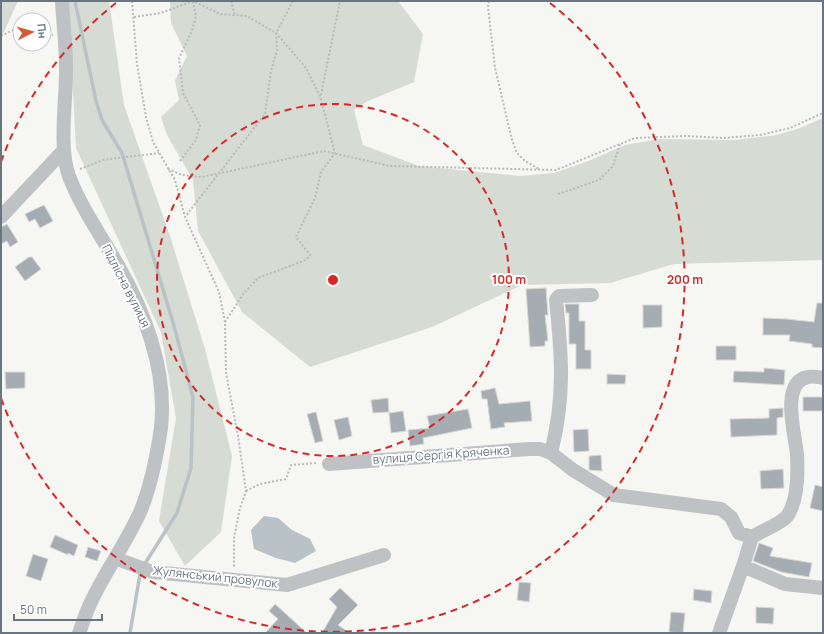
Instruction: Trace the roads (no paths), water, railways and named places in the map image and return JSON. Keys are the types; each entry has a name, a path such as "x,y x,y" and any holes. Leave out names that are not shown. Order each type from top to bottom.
{"street":[{"name":"Підлісна вулиця","path":"62,1 66,64 64,150 68,174 82,206 120,269 137,303 151,338 158,366 161,396 161,426 156,455 141,509 117,559 91,601 78,633"},
{"path":"1,217 64,150"},
{"path":"551,453 560,413 562,388 562,362 556,300 559,296 592,295"},
{"path":"719,633 744,566 752,537 788,516 795,496 797,455 790,400 799,382 807,377 823,378"},
{"name":"вулиця Сергія Кряченка","path":"330,464 529,448 540,449 551,453 573,470 614,495 721,509 731,517 739,533 752,537"},
{"name":"Жулянський провулок","path":"117,559 153,572 287,585 384,556"},
{"path":"744,566 785,584 823,588"}],"waterway":[{"path":"75,1 96,101 102,120 122,153 174,326 193,397 191,468 177,513 144,565"},
{"path":"130,633 140,574"}]}
